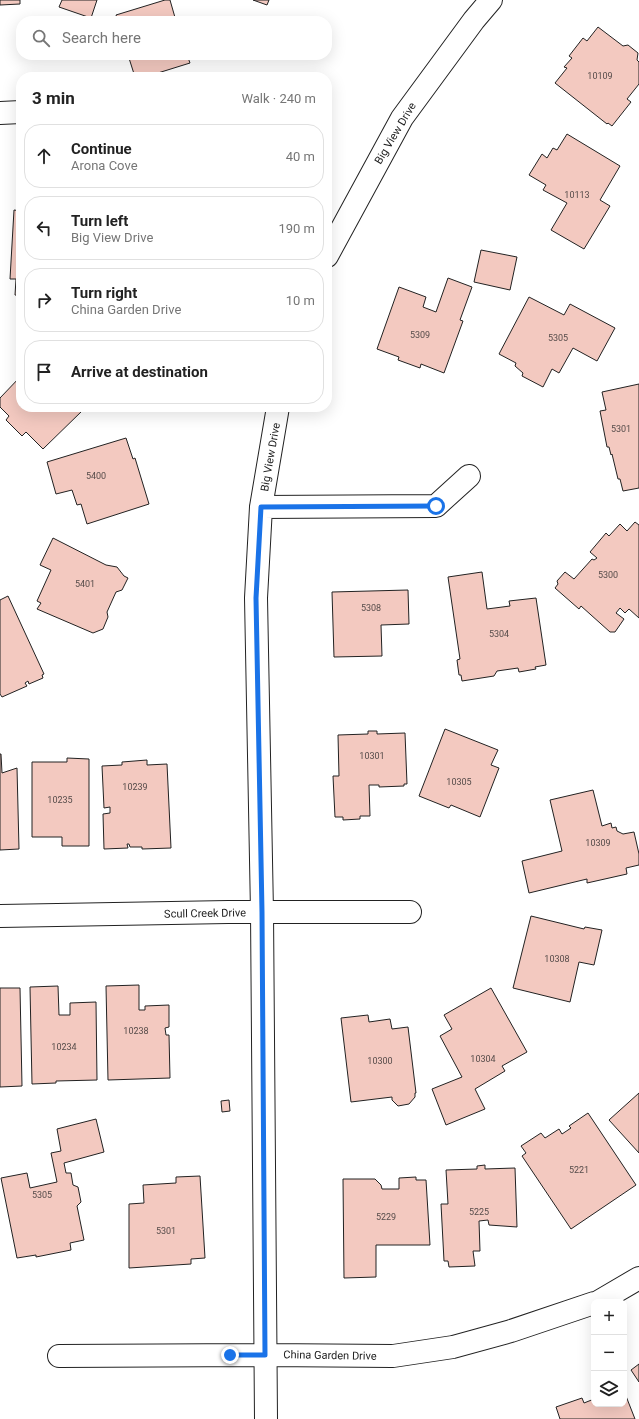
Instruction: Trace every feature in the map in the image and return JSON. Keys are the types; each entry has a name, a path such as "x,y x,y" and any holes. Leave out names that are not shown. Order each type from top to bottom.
{"street":[{"name":"Big View Drive","path":"332,247 402,118 474,20 491,0"},
{"path":"0,113 16,112"},
{"name":"Big View Drive","path":"266,1419 262,912 256,598 261,507 277,412"},
{"path":"261,507 436,506 469,476"},
{"name":"Scull Creek Drive","path":"0,916 262,912 410,912"},
{"path":"603,1299 639,1278"},
{"name":"China Garden Drive","path":"59,1356 393,1356 453,1347 511,1331 591,1305"}],"building":[{"path":"0,0 20,0 20,4 0,5"},
{"path":"62,0 97,0 92,16 85,16 59,7"},
{"path":"165,0 170,0 175,16 116,16"},
{"path":"253,0 269,0 267,5"},
{"path":"598,27 623,46 628,45 638,53 637,60 639,62 639,84 627,99 631,102 612,126 608,123 607,124 555,83 567,68 564,67 572,58 569,56 583,38 587,41"},
{"path":"130,60 189,60 190,63 161,72 133,72"},
{"path":"567,134 620,166 600,200 610,206 584,249 551,230 567,203 543,190 546,185 529,175 542,154 547,158 553,148 557,150"},
{"path":"14,210 16,210 16,279 10,279"},
{"path":"481,250 517,257 510,290 474,282"},
{"path":"448,278 472,287 460,320 463,321 444,373 421,364 420,368 398,360 399,357 377,349 399,287 426,297 423,307 436,312"},
{"path":"529,297 564,315 570,304 615,328 597,361 573,348 559,373 552,369 543,387 522,376 523,373 515,366 516,363 499,354"},
{"path":"16,381 16,412 81,412 43,449 26,432 22,436 6,420 9,416 0,407 0,398"},
{"path":"639,384 639,488 623,491 620,479 618,479 612,454 611,455 609,447 607,447 600,411 606,410 602,392"},
{"path":"126,438 133,459 135,458 149,504 87,524 81,504 77,505 72,490 56,494 47,462"},
{"path":"635,522 639,525 639,618 629,609 625,613 620,608 616,613 624,619 615,632 610,632 581,606 579,609 555,588 558,584 557,581 565,572 574,579 592,559 594,560 597,558 590,552 606,533 609,536 620,524 627,531"},
{"path":"53,538 106,565 117,567 124,576 128,578 122,590 116,592 107,612 108,617 103,629 93,633 37,609 41,603 37,601 51,570 40,565"},
{"path":"482,572 487,609 510,606 509,601 536,598 546,665 535,667 536,669 519,672 518,668 497,671 494,676 462,681 461,675 459,675 457,660 460,659 448,577"},
{"path":"408,590 409,624 381,625 382,656 334,657 332,592"},
{"path":"8,596 44,674 42,675 43,678 29,684 28,681 25,683 27,686 2,697 0,694 0,600"},
{"path":"445,729 498,750 491,765 499,768 480,817 451,805 449,808 419,796"},
{"path":"368,731 377,731 377,734 405,733 407,784 404,784 404,786 379,787 379,785 369,785 370,816 360,816 360,819 343,820 343,817 335,817 333,776 339,776 338,735 368,734"},
{"path":"0,754 2,773 17,768 19,849 0,850"},
{"path":"67,758 89,759 89,846 62,846 62,837 32,837 32,762 67,762"},
{"path":"147,760 147,765 167,764 171,848 142,849 142,847 130,847 129,844 127,844 128,848 104,849 103,814 110,813 110,807 104,808 102,766 122,765 122,762"},
{"path":"593,790 602,826 611,823 612,828 616,827 617,831 623,834 634,832 639,854 639,865 626,868 627,874 587,883 587,879 529,893 522,861 562,851 550,800"},
{"path":"531,916 584,929 585,927 602,930 594,965 579,962 570,1002 513,988"},
{"path":"139,985 139,1010 145,1010 145,1006 169,1005 169,1027 165,1028 166,1035 169,1035 170,1078 108,1080 106,986"},
{"path":"58,986 59,1015 70,1015 70,1003 96,1002 97,1080 56,1081 56,1083 32,1084 30,987"},
{"path":"0,988 20,988 22,1086 0,1087"},
{"path":"491,988 527,1052 502,1066 505,1071 475,1089 485,1109 446,1125 432,1089 462,1077 440,1036 452,1029 444,1015"},
{"path":"368,1015 369,1022 390,1019 392,1029 408,1027 416,1093 415,1097 409,1104 398,1106 392,1100 392,1097 351,1102 341,1018"},
{"path":"639,1093 639,1153 609,1120"},
{"path":"229,1100 230,1111 222,1112 221,1101"},
{"path":"588,1113 636,1185 571,1229 522,1156 526,1153 521,1146 541,1133 545,1138 559,1129 562,1134 571,1128 569,1126"},
{"path":"96,1119 104,1152 64,1163 66,1173 71,1173 73,1185 78,1187 81,1202 77,1206 84,1240 70,1243 71,1250 36,1257 36,1255 17,1258 1,1178 27,1173 30,1188 57,1182 51,1153 61,1151 57,1129"},
{"path":"485,1165 485,1169 515,1168 517,1227 489,1225 488,1220 479,1221 480,1251 473,1251 475,1266 449,1267 448,1261 444,1261 441,1204 448,1204 446,1170 477,1169 477,1166"},
{"path":"200,1176 205,1258 191,1259 191,1264 129,1268 129,1204 144,1203 143,1185 176,1183 176,1177"},
{"path":"416,1177 416,1180 426,1180 430,1245 376,1245 376,1277 344,1278 343,1179 375,1179 381,1185 382,1189 399,1189 399,1178"},
{"path":"639,1364 639,1382 631,1370"},
{"path":"582,1398 584,1403 591,1400 591,1407 627,1407 627,1399 635,1419 560,1419 556,1407"}],"route":[{"path":"230,1355 265,1355 262,912 256,598 261,507 436,506"}]}
